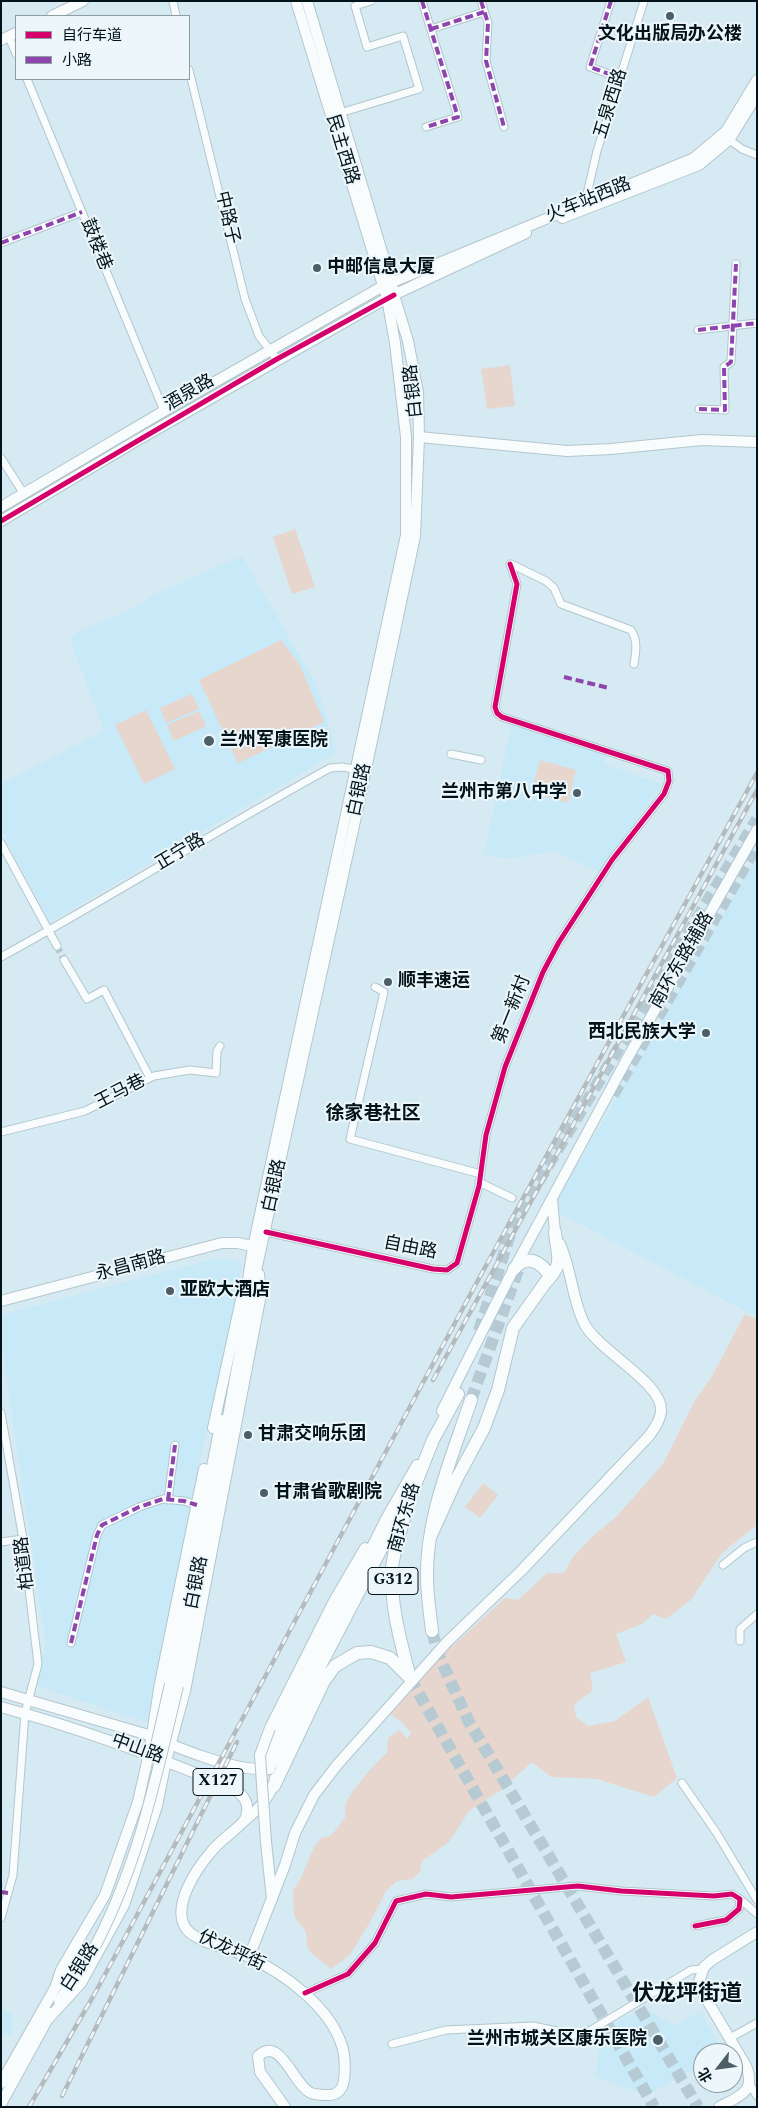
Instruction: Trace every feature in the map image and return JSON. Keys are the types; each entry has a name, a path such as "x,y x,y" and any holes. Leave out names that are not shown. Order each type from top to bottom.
{"highway":[{"path":"546,1282 556,1273 559,1266 555,1232"},
{"path":"431,1535 456,1480 484,1428 500,1383 513,1328 550,1276 542,1265 536,1262 526,1260 520,1262 514,1268"},
{"name":"南环东路","path":"274,1786 324,1682 335,1666 357,1653 371,1652 390,1658 410,1678 397,1619 392,1567 415,1484 434,1440 458,1394"},
{"name":"南环东路","path":"432,1631 427,1577 431,1535 439,1497 471,1400"},
{"path":"263,1770 274,1760 283,1746 320,1666 415,1484"}],"main road":[{"path":"54,15 83,1"},
{"name":"民主西路","path":"296,1 387,284"},
{"name":"民主西路","path":"307,1 390,296"},
{"name":"火车站西路","path":"726,137 757,80"},
{"name":"火车站西路","path":"390,296 694,158 726,137 757,95"},
{"name":"火车站西路","path":"387,284 587,205"},
{"name":"酒泉路","path":"1,507 164,411 387,284"},
{"name":"酒泉路","path":"1,521 390,296"},
{"name":"白银路","path":"1,2104 48,2019 109,1920 131,1867 144,1826 178,1686 254,1265 361,770 415,536 419,437 418,392 408,341 390,296"},
{"name":"白银路","path":"258,1248 266,1232 361,770 406,535 406,437 390,296"},
{"path":"419,437 567,451 611,449 702,440 757,442"},
{"name":"南环东路辅路","path":"387,1517 413,1475 466,1361 514,1268 627,1059 757,830"},
{"path":"249,1957 304,1813 337,1765 447,1642 521,1571 649,1436 659,1421 662,1410 655,1394 635,1372 604,1348 583,1322 562,1247 555,1232 552,1198"},
{"name":"永昌南路","path":"1,1301 222,1243 238,1243 258,1248"},
{"path":"55,1988 61,1970 105,1895 138,1802 149,1754 160,1683 240,1303 254,1265"},
{"path":"48,2019 81,1983 124,1905 157,1806 170,1744 185,1691 261,1294 254,1265"},
{"path":"272,1899 260,1755 270,1728 334,1601 381,1522 387,1517"},
{"path":"274,1786 276,1772 274,1769 263,1770 266,1758 387,1517"},
{"name":"中山路","path":"1,1692 152,1736 170,1744 231,1764 263,1770"},
{"name":"中山路","path":"1,1707 25,1713 149,1754 237,1791 247,1803 248,1811 244,1821"},
{"name":"伏龙坪街","path":"274,1786 260,1808 211,1851 196,1872 184,1895 181,1912 184,1926 192,1934 249,1957 305,1994 324,2012 338,2034 344,2055 343,2085 340,2091 334,2094 312,2094 306,2090 278,2054 271,2050 266,2050 258,2056 260,2072 286,2107"},
{"path":"719,2107 739,2096 750,2085 746,2066 701,1990 699,1982 703,1969 712,1960 757,1932"},
{"name":"白银路","path":"1,2082 55,1988 89,1953"}],"street":[{"path":"173,1 176,15"},
{"path":"340,113 419,89 403,36 367,47 355,6 371,1"},
{"path":"422,1 458,117 426,127"},
{"path":"480,1 488,23 486,61 504,127"},
{"path":"611,1 590,67 620,78"},
{"name":"五泉西路","path":"587,205 587,194 597,151 644,1"},
{"path":"431,29 484,12"},
{"path":"9,37 15,52"},
{"name":"中路子","path":"190,74 245,300 260,336 278,360"},
{"name":"鼓楼巷","path":"27,80 164,411"},
{"path":"726,137 742,149 757,155"},
{"path":"1,244 82,212"},
{"path":"699,409 725,410 724,367 731,362 736,264"},
{"path":"698,330 757,323"},
{"path":"1,458 24,494"},
{"name":"第一新村","path":"480,1174 486,1135 506,1067 543,972 609,864 664,794 668,781 668,771 502,717 497,713 495,707 517,584 510,564 546,581 554,588 561,604 631,630 635,636 636,651 634,664"},
{"path":"451,754 481,760"},
{"name":"正宁路","path":"1,957 97,904 228,824 330,768 342,767 361,770"},
{"path":"1,843 56,946"},
{"path":"64,960 87,999 104,990 150,1078"},
{"path":"375,987 384,992 350,1139 480,1174"},
{"name":"王马巷","path":"1,1132 85,1111 150,1078 190,1070 216,1072 220,1046"},
{"name":"自由路","path":"266,1232 433,1269 447,1270 457,1263 460,1257 480,1174"},
{"path":"479,1182 512,1198"},
{"name":"柏道路","path":"1,1413 23,1539 38,1664 25,1713 15,1848 1,1918"},
{"path":"168,1500 175,1446"},
{"path":"71,1643 97,1535 102,1524 139,1507 163,1499 197,1504"},
{"path":"1,1542 23,1539"},
{"path":"723,1565 744,1548 757,1542"},
{"path":"740,1641 740,1628 757,1614"},
{"path":"682,1783 716,1832 757,1900"},
{"path":"305,1994 348,1974 375,1942 396,1901 426,1894 451,1897 578,1886 622,1891 705,1896 732,1894 757,1914"},
{"path":"694,1926 726,1920 740,1909 740,1899"},
{"path":"392,2044 446,2030 484,2028 533,2026 576,2035 591,2030 691,1970 703,1969"},
{"path":"730,2038 757,2023"},
{"path":"750,2085 757,2096"}],"shaded area":[{"path":"510,365 515,406 487,409 481,369"},
{"path":"295,529 315,587 292,594 273,537"},
{"name":"兰州军康医院","path":"242,556 316,684 337,752 50,922 1,830 1,784 104,731 70,639 78,632 147,602 147,598"},
{"path":"281,640 300,665 324,722 238,763 199,680"},
{"path":"192,694 199,709 166,723 160,708"},
{"path":"146,710 175,769 144,784 115,725"},
{"path":"199,711 206,726 174,741 167,725"},
{"name":"兰州市第八中学","path":"512,723 608,749 604,764 662,784 601,872 552,851 509,859 484,854"},
{"path":"540,760 576,770 568,803 531,793"},
{"name":"西北民族大学","path":"757,857 757,1317 552,1209"},
{"path":"214,1259 229,1259 243,1263 192,1499 147,1722 34,1685 46,1644 1,1341 1,1315"},
{"path":"745,1314 757,1319 757,1525 722,1553 691,1600 666,1619 653,1614 642,1624 616,1634 626,1662 590,1673 593,1690 574,1705 576,1717 588,1726 615,1721 648,1697 677,1778 654,1797 597,1779 551,1777 532,1762 500,1791 469,1811 449,1842 422,1861 420,1872 412,1879 397,1881 386,1891 350,1955 331,1969 310,1952 307,1945 306,1932 294,1916 293,1891 301,1878 314,1847 321,1838 331,1836 346,1816 347,1802 356,1787 387,1753 388,1738 400,1730 407,1739 411,1733 402,1722 389,1713 446,1652 505,1598 518,1600 547,1573 564,1573 573,1557 593,1536 615,1518 663,1464 694,1402 711,1378"},
{"path":"483,1483 498,1495 480,1518 465,1507"},
{"path":"1,2007 13,2016 11,2035 1,2035"},
{"name":"兰州市城关区康乐医院","path":"645,2009 675,2026 700,2012 719,2043 693,2043 693,2070 647,2095 596,2077 601,2028"}],"tunnel":[{"path":"479,1331 514,1222 757,819"},
{"path":"613,1095 757,845"},
{"path":"57,946 64,960"},
{"path":"471,1400 521,1262"},
{"path":"432,1631 439,1656 468,1720 698,2107"},
{"path":"410,1678 654,2107"}],"railway":[{"path":"29,2107 94,1995 477,1282 757,773"},
{"path":"433,1380 757,790"},
{"path":"62,2096 237,1742"}],"marked path":[{"path":"422,1 458,117 426,127"},
{"path":"481,1 488,23 486,61 504,127"},
{"path":"611,1 590,67 620,78"},
{"path":"431,29 484,12"},
{"path":"1,243 82,212"},
{"path":"699,409 725,410 724,367 731,362 736,264"},
{"path":"698,330 757,323"},
{"path":"564,677 609,688"},
{"path":"168,1500 175,1445"},
{"path":"71,1643 97,1535 102,1525 139,1507 163,1499 184,1501 197,1505"},
{"path":"1,1892 8,1893"}],"cycle path":[{"path":"1,521 277,359 394,295"},
{"path":"266,1232 433,1269 447,1270 457,1263 479,1186 486,1135 505,1067 543,972 559,942 612,860 664,794 669,781 668,771 502,717 497,713 495,707 517,584 510,564"},
{"path":"305,1993 348,1974 375,1943 396,1901 426,1894 451,1897 578,1886 621,1891 714,1896 732,1894 740,1899 739,1909 726,1920 695,1926"}],"place":[{"name":"文化出版局办公楼","path":"670,16"},
{"name":"中邮信息大厦","path":"317,268"},
{"name":"兰州军康医院","path":"209,741"},
{"name":"兰州市第八中学","path":"577,793"},
{"name":"顺丰速运","path":"388,982"},
{"name":"西北民族大学","path":"706,1033"},
{"name":"亚欧大酒店","path":"170,1291"},
{"name":"甘肃交响乐团","path":"248,1435"},
{"name":"甘肃省歌剧院","path":"264,1493"},
{"name":"兰州市城关区康乐医院","path":"658,2040"}],"district":[{"name":"徐家巷社区","path":"373,1115"},
{"name":"伏龙坪街道","path":"687,1996"}]}
